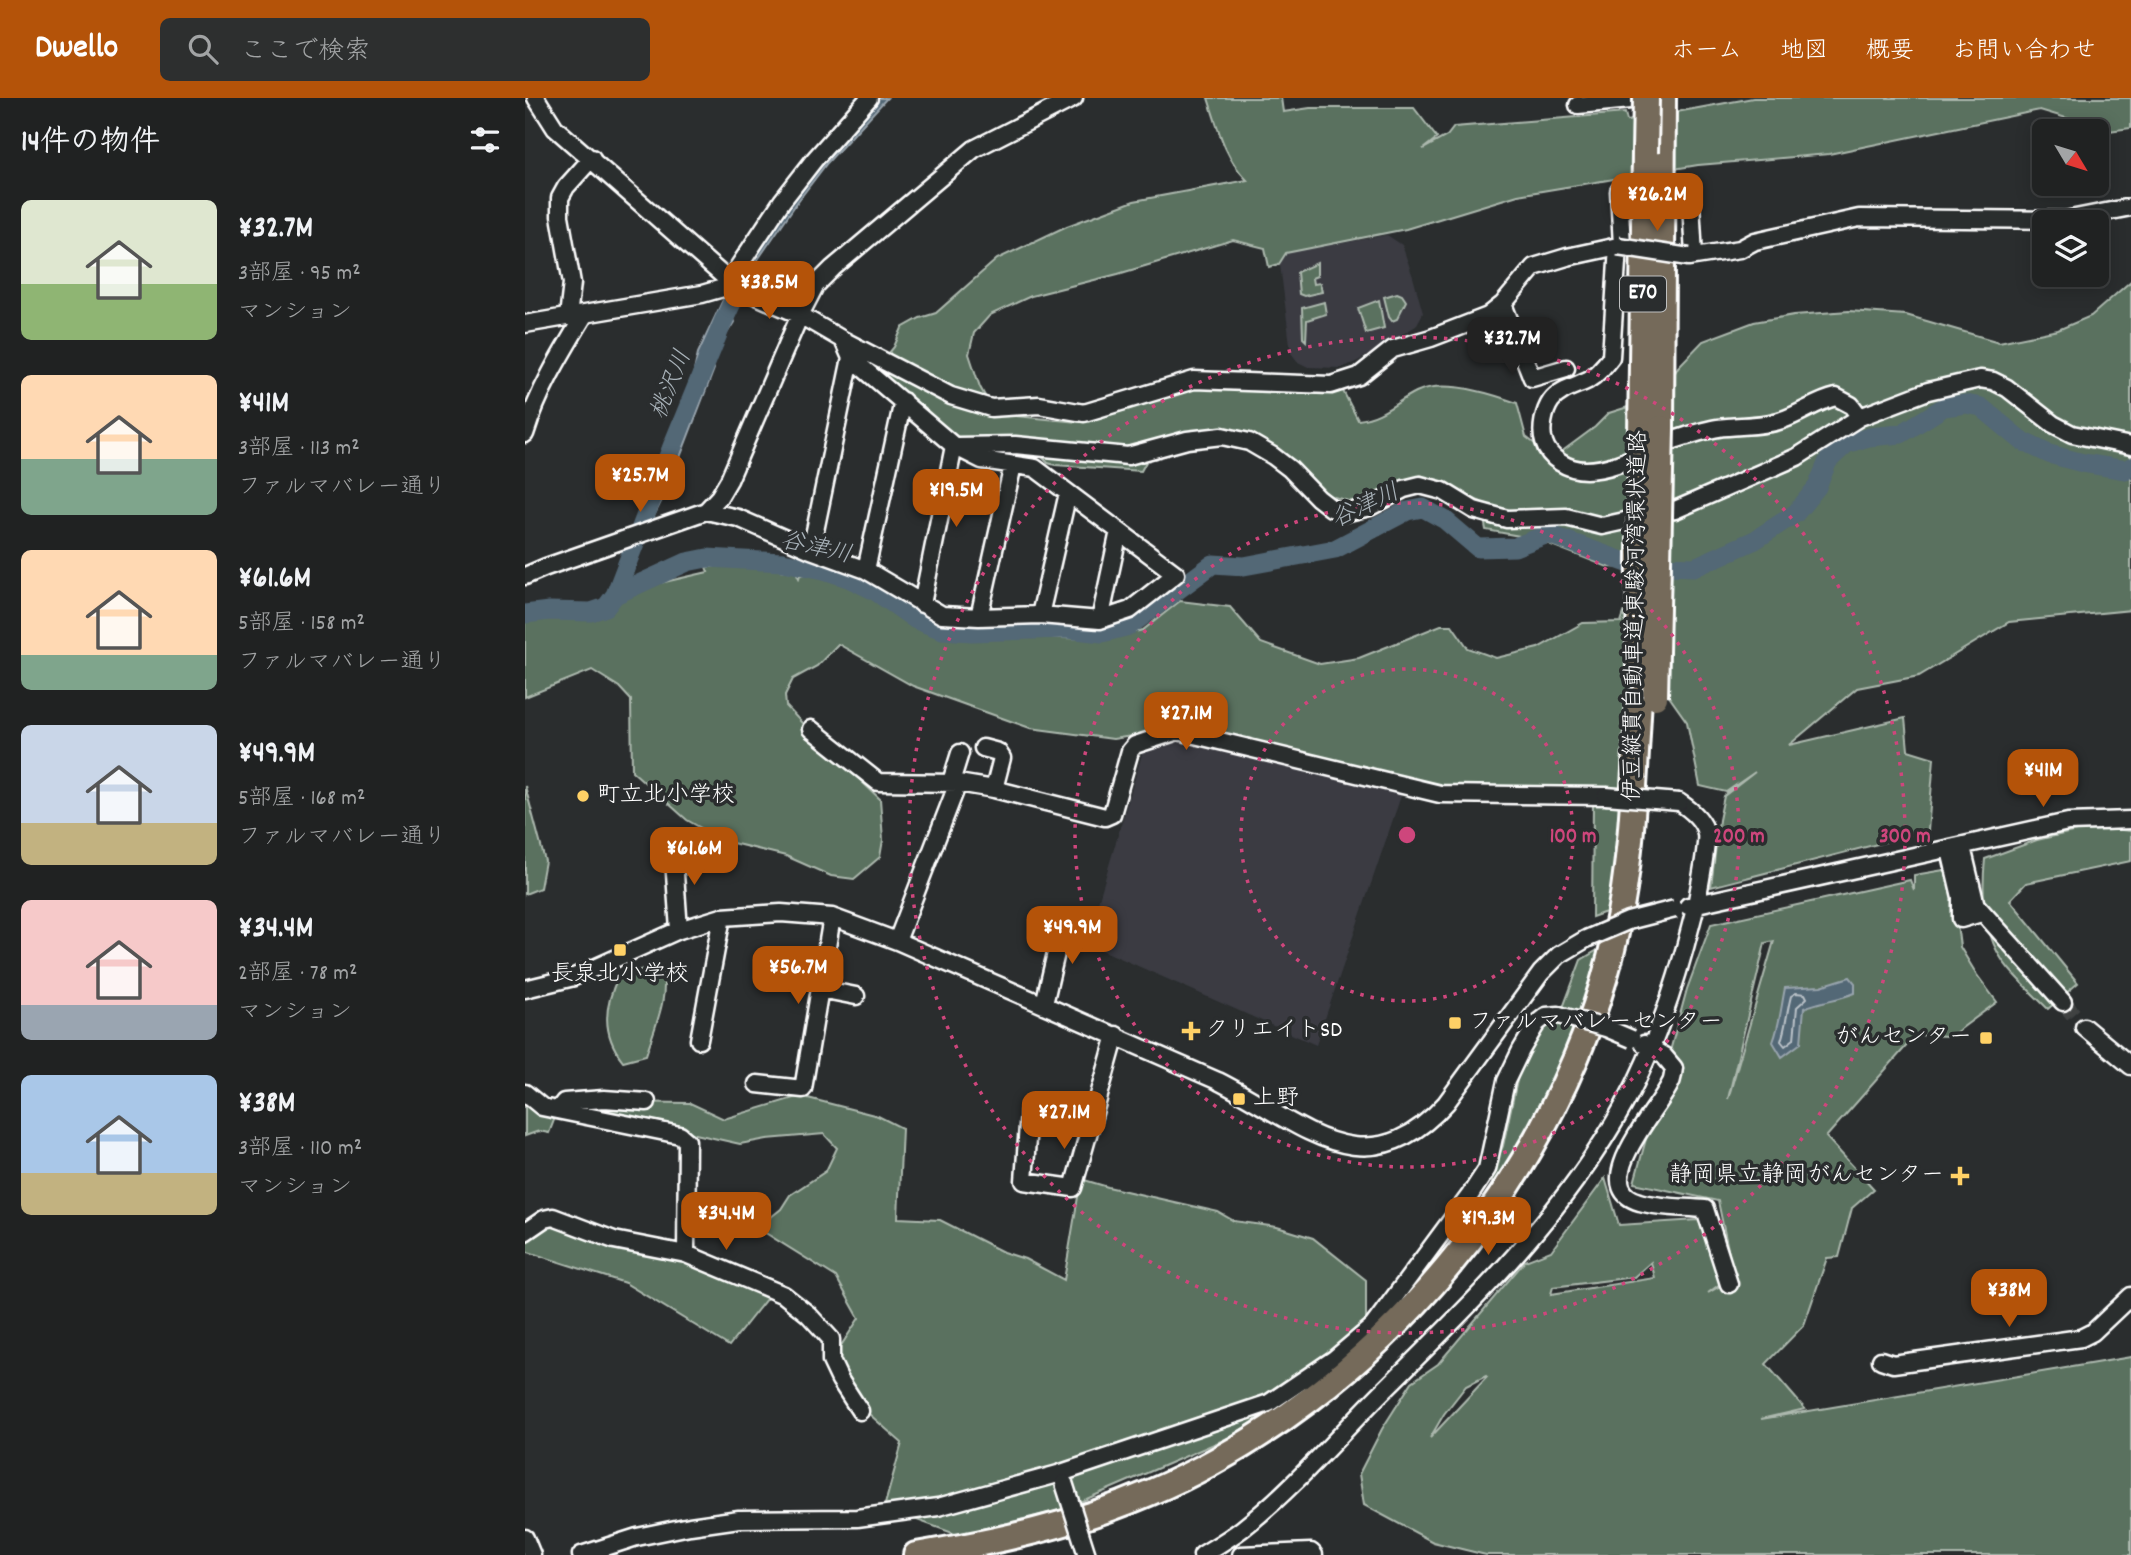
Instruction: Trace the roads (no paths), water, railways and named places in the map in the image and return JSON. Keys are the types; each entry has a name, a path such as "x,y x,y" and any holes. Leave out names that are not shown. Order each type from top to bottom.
{"highway":[{"name":"伊豆縦貫自動車道;東駿河湾環状道路","path":"966,1555 1063,1533 1154,1499 1209,1473 1295,1417 1345,1380 1428,1300 1473,1246 1515,1186 1547,1132 1577,1069 1605,994 1623,931 1634,867 1647,698 1653,152 1661,98"},
{"name":"伊豆縦貫自動車道;東駿河湾環状道路","path":"1635,99 1653,152"},
{"name":"伊豆縦貫自動車道;東駿河湾環状道路","path":"916,1555 960,1548 1059,1524 1150,1493 1205,1466 1282,1419 1341,1375 1381,1338 1430,1286 1469,1240 1510,1183 1542,1129 1577,1054 1601,992 1616,932 1627,866 1647,698"},
{"path":"997,1555 1063,1533"}],"street":[{"path":"536,98 555,128 729,281 800,315 951,396 991,408 1039,405 1084,413 1194,380 1331,385 1359,376 1393,349 1488,316 1503,304 1534,267 1620,246 1692,257 1740,249 1755,241 1859,218 2065,220 2131,206"},
{"path":"525,324 702,294 723,288 782,201 869,98"},
{"path":"525,576 706,510 729,480 815,286 974,149 1074,98"},
{"path":"1578,105 1661,98"},
{"path":"568,317 572,283 560,216 560,198 566,187 592,158"},
{"path":"1690,185 1692,257"},
{"path":"1619,191 1620,246 1611,357 1600,371 1588,380 1566,389 1552,401 1542,431 1544,444 1556,460 1569,467 1586,470 1597,468 1626,460 1677,439 1717,428 1783,420 1836,397 1851,405 1860,417"},
{"path":"1503,304 1529,384 1566,368"},
{"path":"525,434 560,355 585,314"},
{"path":"706,510 738,518 811,550 866,570 941,615 1040,615 1100,620 1130,610 1176,574 1035,468 982,460 954,446 851,358 843,340"},
{"path":"811,550 851,358"},
{"path":"954,446 1014,445 1128,456 1187,440 1222,436 1249,442 1273,456 1318,498 1331,508 1344,513 1370,507 1405,489 1420,485 1443,491 1474,510 1507,519 1566,517 1602,526 1675,510 1797,457 1860,417 1928,391 1980,379 1993,381 2007,388 2053,424 2073,434 2131,446"},
{"path":"866,570 903,401"},
{"path":"922,604 954,446"},
{"path":"979,617 1013,465"},
{"path":"1040,615 1068,493"},
{"path":"1100,620 1119,531"},
{"path":"811,729 878,782 955,782 1105,817 1112,814 1130,751 1135,745 1178,731 1440,794 1606,796 1679,802 1695,812 1706,833 1697,904 1683,958 1651,1047 1624,1105 1589,1163 1514,1256 1438,1338 1296,1481 1241,1529 1202,1555"},
{"path":"983,748 997,752 1002,758 994,789"},
{"path":"897,941 955,782 960,753"},
{"path":"525,989 552,984 591,970 679,930 722,917 781,913 832,918 897,941 1116,1035 1230,1087 1333,1143 1375,1147 1395,1141 1429,1122 1446,1103 1541,973 1559,956 1586,939 1628,921 1675,909 2068,822 2131,820"},
{"path":"673,846 679,930"},
{"path":"1956,848 1977,910 2063,1002"},
{"path":"1956,848 1961,919 1977,910"},
{"path":"699,1040 722,917"},
{"path":"757,1084 803,1089 832,918"},
{"path":"1044,1004 1064,919"},
{"path":"820,989 856,996"},
{"path":"581,1555 637,1537 714,1522 739,1519 857,1518 938,1507 1061,1478 1269,1403 1334,1359 1373,1326 1470,1195 1486,1169 1506,1081 1537,1023 1546,1016 1559,1015 1606,1028 1651,1047 1664,1056 1674,1068 1671,1084 1627,1152 1619,1184 1624,1193 1639,1202 1705,1209 1729,1284"},
{"path":"2084,1027 2128,1058"},
{"path":"1498,1032 1521,1049"},
{"path":"1092,1122 1029,1111 1024,1181 1073,1188 1092,1122 1116,1035"},
{"path":"525,1093 542,1107 680,1135 687,1141 686,1254"},
{"path":"558,1110 563,1102 604,1099 646,1102"},
{"path":"525,1232 544,1219 553,1217 614,1240 686,1254 784,1295 808,1314 831,1339 831,1361 860,1411"},
{"path":"1881,1360 1893,1363 2081,1338 2093,1332 2131,1296"},
{"path":"1061,1478 1087,1555"},
{"path":"525,1538 532,1555"},
{"path":"1241,1555 1311,1552 1314,1555"}],"water":[{"path":"877,98 887,98 827,163 724,309 707,349 733,319 734,322 711,359 714,369 669,486 651,522 648,522 688,425 688,398 698,353 722,302 780,213 860,114"},
{"path":"1850,977 1855,983 1855,993 1804,1008 1801,1043 1782,1057 1773,1042 1785,988 1821,986"}],"waterway":[{"name":"桃沢川","path":"525,614 549,611 591,612 606,607 615,595 673,444 747,271"},
{"name":"谷津川","path":"615,595 687,562 707,558 783,562 848,578 875,591 916,620 942,630 972,632 1067,629 1102,633 1129,626 1213,564 1244,566 1335,549 1407,511 1423,508 1445,520 1478,548 1515,547 1548,534 1633,565 1695,567 1755,540 1796,513 1817,487 1828,461 1846,444 1869,437 1901,434 1944,407 1966,404 1981,407 2022,441 2049,454 2126,470 2131,467"}],"tunnel":[{"path":"2063,1002 2084,1027"}],"place":[{"name":"町立北小学校","path":"583,796"},
{"name":"長泉北小学校","path":"620,950"},
{"name":"ファルマバレーセンター","path":"1455,1023"},
{"name":"クリエイトSD","path":"1191,1031"},
{"name":"がんセンター","path":"1986,1038"},
{"name":"上野","path":"1239,1099"},
{"name":"静岡県立静岡がんセンター","path":"1960,1176"}]}
